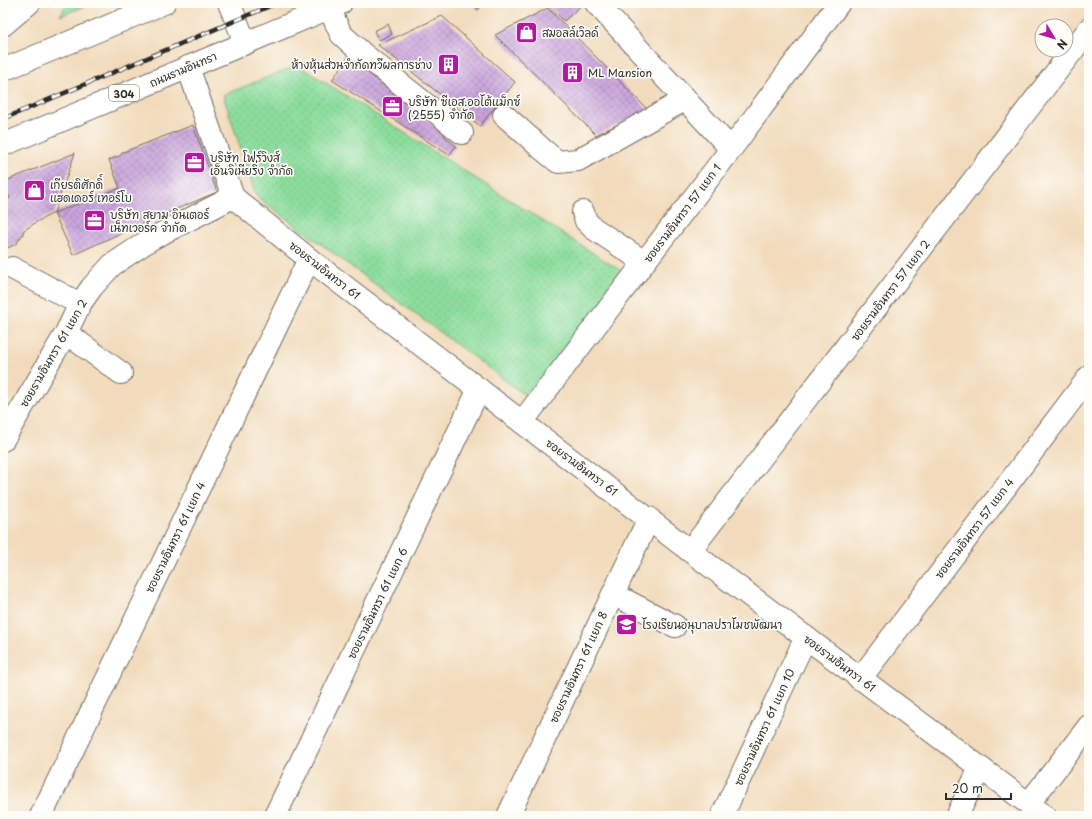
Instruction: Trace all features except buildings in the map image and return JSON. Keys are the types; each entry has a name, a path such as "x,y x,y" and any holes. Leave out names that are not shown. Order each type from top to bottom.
{"street":[{"path":"3,25 29,3"},
{"path":"3,70 164,3"},
{"path":"229,3 246,42"},
{"path":"596,3 686,99 731,150"},
{"name":"ซอยรามอินทรา 57 แยก 1","path":"522,422 731,150 839,3"},
{"path":"335,6 341,34 462,133"},
{"name":"ถนนรามอินทรา","path":"3,145 335,6"},
{"name":"ซอยรามอินทรา 57 แยก 2","path":"690,551 1089,29"},
{"path":"188,67 233,197"},
{"path":"504,115 558,162 578,160 686,99"},
{"name":"ซอยรามอินทรา 61","path":"233,197 309,259 649,518 690,551 1037,810"},
{"name":"ซอยรามอินทรา 61 แยก 2","path":"3,440 66,333 80,304 92,287 112,265 151,239 233,197"},
{"path":"583,212 586,221 593,228 644,262"},
{"name":"ซอยรามอินทรา 61 แยก 4","path":"41,816 309,259"},
{"path":"12,268 80,304"},
{"path":"66,333 121,373"},
{"name":"ซอยรามอินทรา 57 แยก 4","path":"860,678 1089,377"},
{"name":"ซอยรามอินทรา 61 แยก 6","path":"275,816 479,389"},
{"name":"ซอยรามอินทรา 61 แยก 8","path":"508,816 649,518"},
{"path":"613,594 675,626"},
{"name":"ซอยรามอินทรา 61 แยก 10","path":"722,816 806,637"},
{"path":"1037,810 1089,726"},
{"path":"957,816 980,768"}],"green space":[{"path":"67,3 93,3 60,16"},
{"path":"298,65 626,274 530,399 256,196 223,95"}],"railway":[{"path":"3,119 277,3"}],"place":[{"name":"สมอลล์เวิลด์","path":"526,32"},
{"name":"ห้างหุ้นส่วนจำกัดทวีผลการช่าง","path":"448,64"},
{"name":"ML Mansion","path":"572,72"},
{"name":"บริษัท ซีเอส.ออโต้แม็กซ์ (2555) จำกัด","path":"392,107"},
{"name":"บริษัท โฟร์วิงส์ เอ็นจิเนียริ่ง จำกัด","path":"194,163"},
{"name":"เกียรติศักดิ์ แฮดเดอร์ เทอร์โบ","path":"34,190"},
{"name":"บริษัท สยาม อินเตอร์ เน็ทเวอร์ค จำกัด","path":"94,220"},
{"name":"โรงเรียนอนุบาลปราโมชพัฒนา","path":"627,624"}]}
